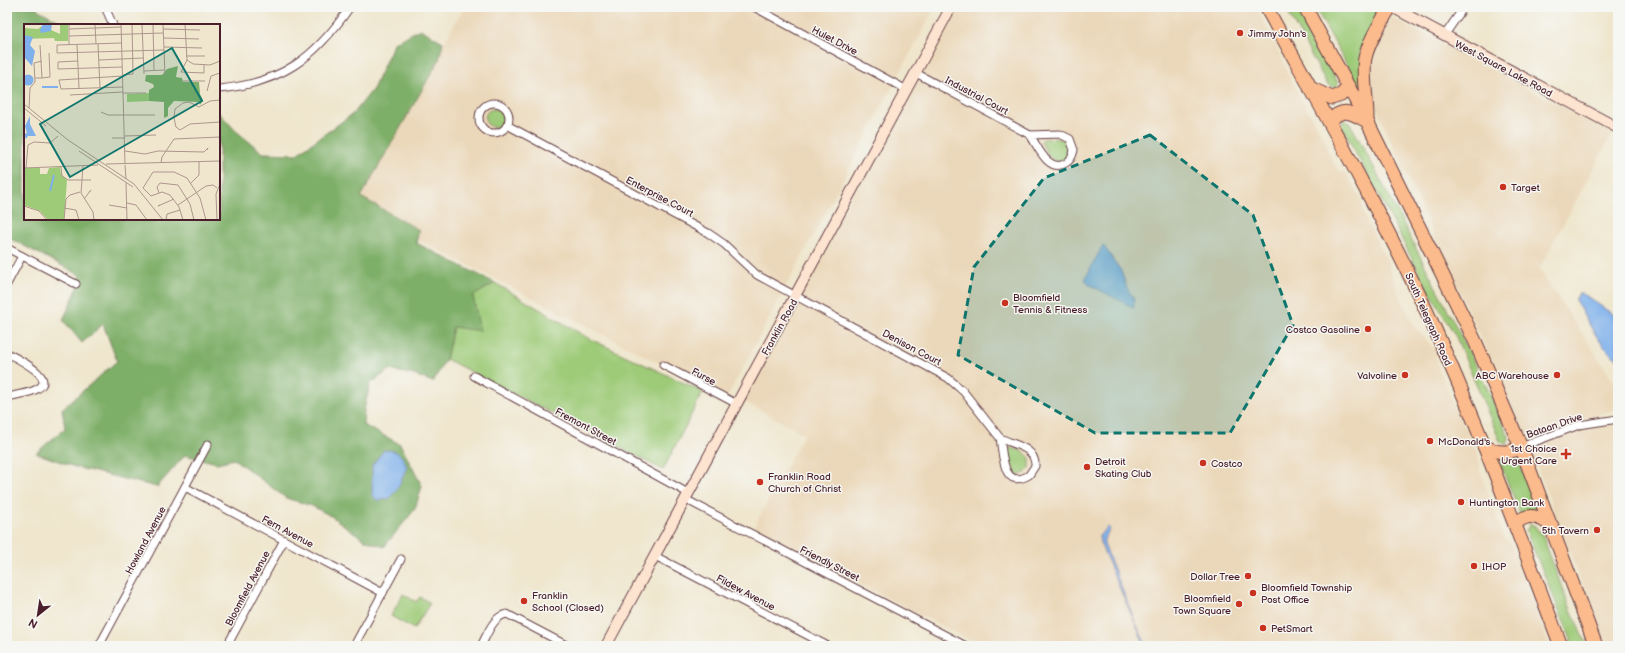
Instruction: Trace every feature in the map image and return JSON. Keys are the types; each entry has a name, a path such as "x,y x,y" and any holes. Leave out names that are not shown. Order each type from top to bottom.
{"highway":[{"name":"South Telegraph Road","path":"1266,7 1389,233 1412,280 1484,446 1561,646"},
{"path":"1305,7 1368,121 1475,341 1521,447 1596,646"},
{"path":"1368,121 1364,73 1365,58 1372,40 1391,7"},
{"path":"1310,88 1332,98 1340,95 1349,87"},
{"path":"1329,122 1337,114 1344,112 1368,121"},
{"path":"1484,446 1494,451 1506,453 1521,447"},
{"path":"1515,524 1521,518 1536,516 1552,526"}],"street":[{"path":"105,7 112,24"},
{"path":"220,89 267,78 298,64 324,41 350,7"},
{"name":"Hulet Drive","path":"754,7 907,90"},
{"name":"Franklin Road","path":"606,646 951,7"},
{"name":"West Square Lake Road","path":"1391,7 1618,128"},
{"path":"1444,36 1464,7"},
{"name":"Industrial Court","path":"916,73 1030,135 1049,162 1060,165 1067,163 1072,157 1073,146 1067,137 1060,134 1030,135"},
{"path":"491,103 502,105 509,116 507,125 500,132 493,133 487,131 480,123 479,117 481,110 491,103"},
{"name":"Enterprise Court","path":"507,125 714,237 753,272 796,296"},
{"path":"7,248 76,284"},
{"path":"7,284 22,256"},
{"name":"Denison Court","path":"796,296 953,381 963,391 1000,438 1030,452 1035,462 1034,469 1029,475 1018,478 1011,476 1006,471 1000,438"},
{"path":"7,353 34,369 40,374 42,382 37,389 7,398"},
{"name":"Furse","path":"663,365 737,404"},
{"name":"Fremont Street","path":"474,376 686,496"},
{"name":"Bataan Drive","path":"1521,447 1579,425 1618,419"},
{"name":"Howland Avenue","path":"99,646 208,444"},
{"name":"Fern Avenue","path":"185,486 383,593"},
{"name":"Friendly Street","path":"686,496 966,646"},
{"name":"Bloomfield Avenue","path":"227,646 284,540"},
{"name":"Fildew Avenue","path":"655,556 828,646"},
{"path":"354,646 400,559"},
{"path":"481,646 492,625 501,616 510,615 568,646"}],"highlighted area":[{"path":"1150,135 1253,215 1293,325 1230,433 1095,433 958,355 974,267 1044,178"}],"shaded area":[{"path":"464,7 935,7 726,399 663,365 353,206"},
{"path":"953,7 1256,7 1276,44 1287,73 1327,145 1327,150 1338,171 1347,174 1361,199 1364,214 1387,261 1399,295 1416,329 1434,348 1439,370 1451,399 1478,453 1480,471 1504,539 1510,542 1549,646 981,646 753,529 804,434 742,400"},
{"path":"1391,18 1613,132 1539,269 1618,388 1618,411 1612,410 1526,438 1374,103 1368,76 1371,53"},
{"path":"1609,424 1618,425 1618,646 1606,646 1530,449 1585,428"}],"green space":[{"path":"7,7 37,7 37,9 64,24 24,24 24,220 220,220 220,114 236,131 263,153 297,154 354,113 373,89 394,43 420,29 443,42 439,60 361,197 419,230 416,243 495,283 473,296 480,331 453,327 446,359 433,382 411,374 389,370 370,384 364,410 363,425 400,444 422,486 415,509 384,547 365,540 331,516 312,506 286,498 234,459 217,463 185,455 157,487 75,467 36,453 65,428 62,409 117,361 103,324 82,343 63,320 79,285 80,275 7,237"},
{"path":"1285,7 1296,7 1338,83 1336,88 1327,84"},
{"path":"1315,7 1369,7 1376,11 1377,18 1359,87"},
{"path":"494,109 498,110 502,114 502,122 498,126 494,127 490,126 486,122 485,118 486,114 490,110"},
{"path":"1343,120 1350,123 1470,353 1509,437 1507,445 1500,441 1456,337 1420,275 1341,126"},
{"path":"1057,138 1066,141 1070,149 1067,158 1058,162 1050,158 1041,142 1043,139"},
{"path":"495,283 588,338 703,392 663,470 446,359 453,327 473,296"},
{"path":"1007,447 1023,451 1030,458 1030,468 1025,473 1019,475 1010,470 1007,464"},
{"path":"1515,455 1517,456 1537,511 1530,510 1520,514 1499,461 1509,459"},
{"path":"1530,524 1535,526 1539,532 1541,531 1565,596 1587,646 1574,646 1526,531"},
{"path":"403,594 416,602 420,597 430,603 414,629 391,616"}],"water":[{"path":"1103,245 1121,271 1127,288 1134,299 1134,308 1088,284 1085,279"},
{"path":"1579,293 1585,295 1618,318 1618,359 1612,355 1600,341 1589,324 1575,300"},
{"path":"384,450 393,451 399,454 407,467 399,486 390,498 378,501 372,495 372,465"},
{"path":"1108,527 1110,529 1104,539 1104,544 1137,626 1147,646 1145,646 1100,543 1099,536"}],"place":[{"name":"Jimmy John's","path":"1240,33"},
{"name":"Target","path":"1503,187"},
{"name":"Bloomfield Tennis & Fitness","path":"1005,303"},
{"name":"Costco Gasoline","path":"1368,329"},
{"name":"Valvoline","path":"1405,375"},
{"name":"ABC Warehouse","path":"1557,375"},
{"name":"McDonald's","path":"1430,441"},
{"name":"1st Choice Urgent Care","path":"1566,454"},
{"name":"Costco","path":"1203,463"},
{"name":"Detroit Skating Club","path":"1087,467"},
{"name":"Franklin Road Church of Christ","path":"760,482"},
{"name":"Huntington Bank","path":"1461,502"},
{"name":"5th Tavern","path":"1597,530"},
{"name":"IHOP","path":"1474,566"},
{"name":"Dollar Tree","path":"1248,576"},
{"name":"Bloomfield Township Post Office","path":"1253,593"},
{"name":"Franklin School (Closed)","path":"524,601"},
{"name":"Bloomfield Town Square","path":"1239,604"},
{"name":"PetSmart","path":"1263,628"}]}
